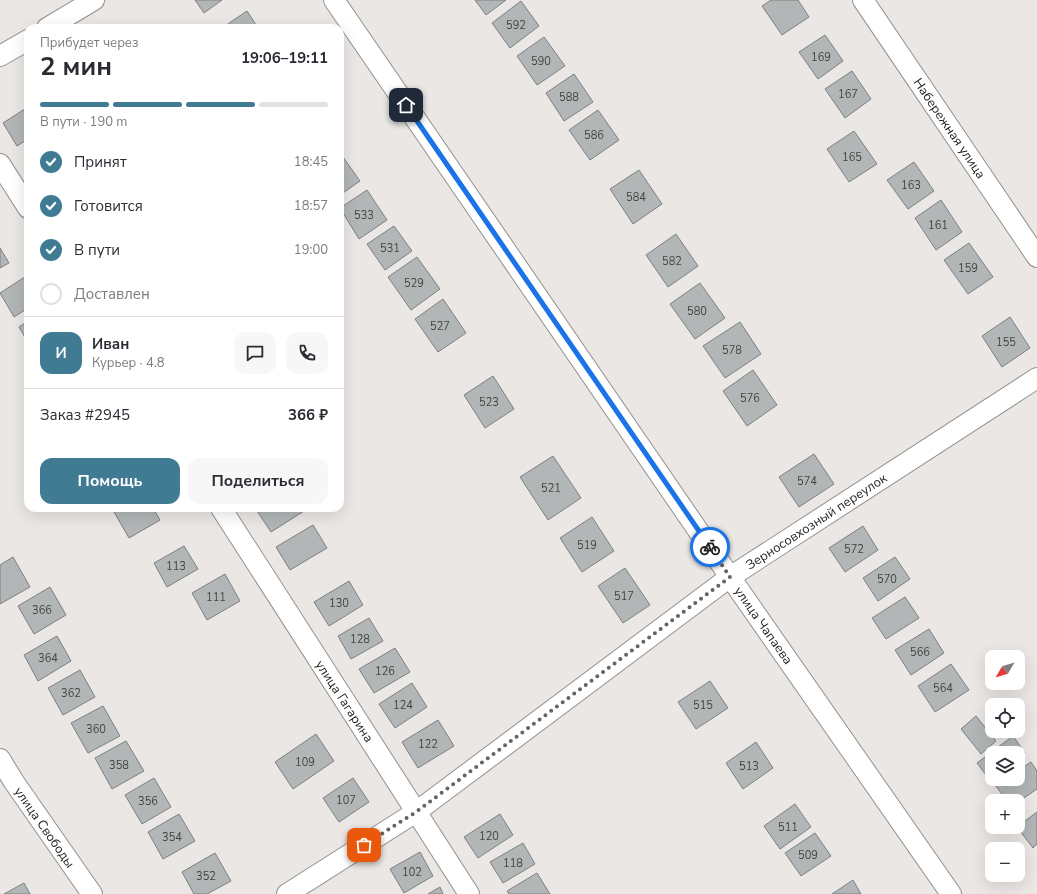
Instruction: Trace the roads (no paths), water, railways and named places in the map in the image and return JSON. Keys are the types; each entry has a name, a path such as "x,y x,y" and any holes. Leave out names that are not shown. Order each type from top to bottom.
{"street":[{"path":"54,24 94,0"},
{"name":"улица Чапаева","path":"334,0 730,577 951,894"},
{"name":"Набережная улица","path":"863,0 1037,257"},
{"path":"0,56 24,42"},
{"path":"0,164 24,202"},
{"name":"Зерносовхозный переулок","path":"287,894 416,812 730,577 1037,378"},
{"name":"улица Гагарина","path":"224,512 469,894"},
{"name":"улица Свободы","path":"0,759 14,782 92,894"}]}
